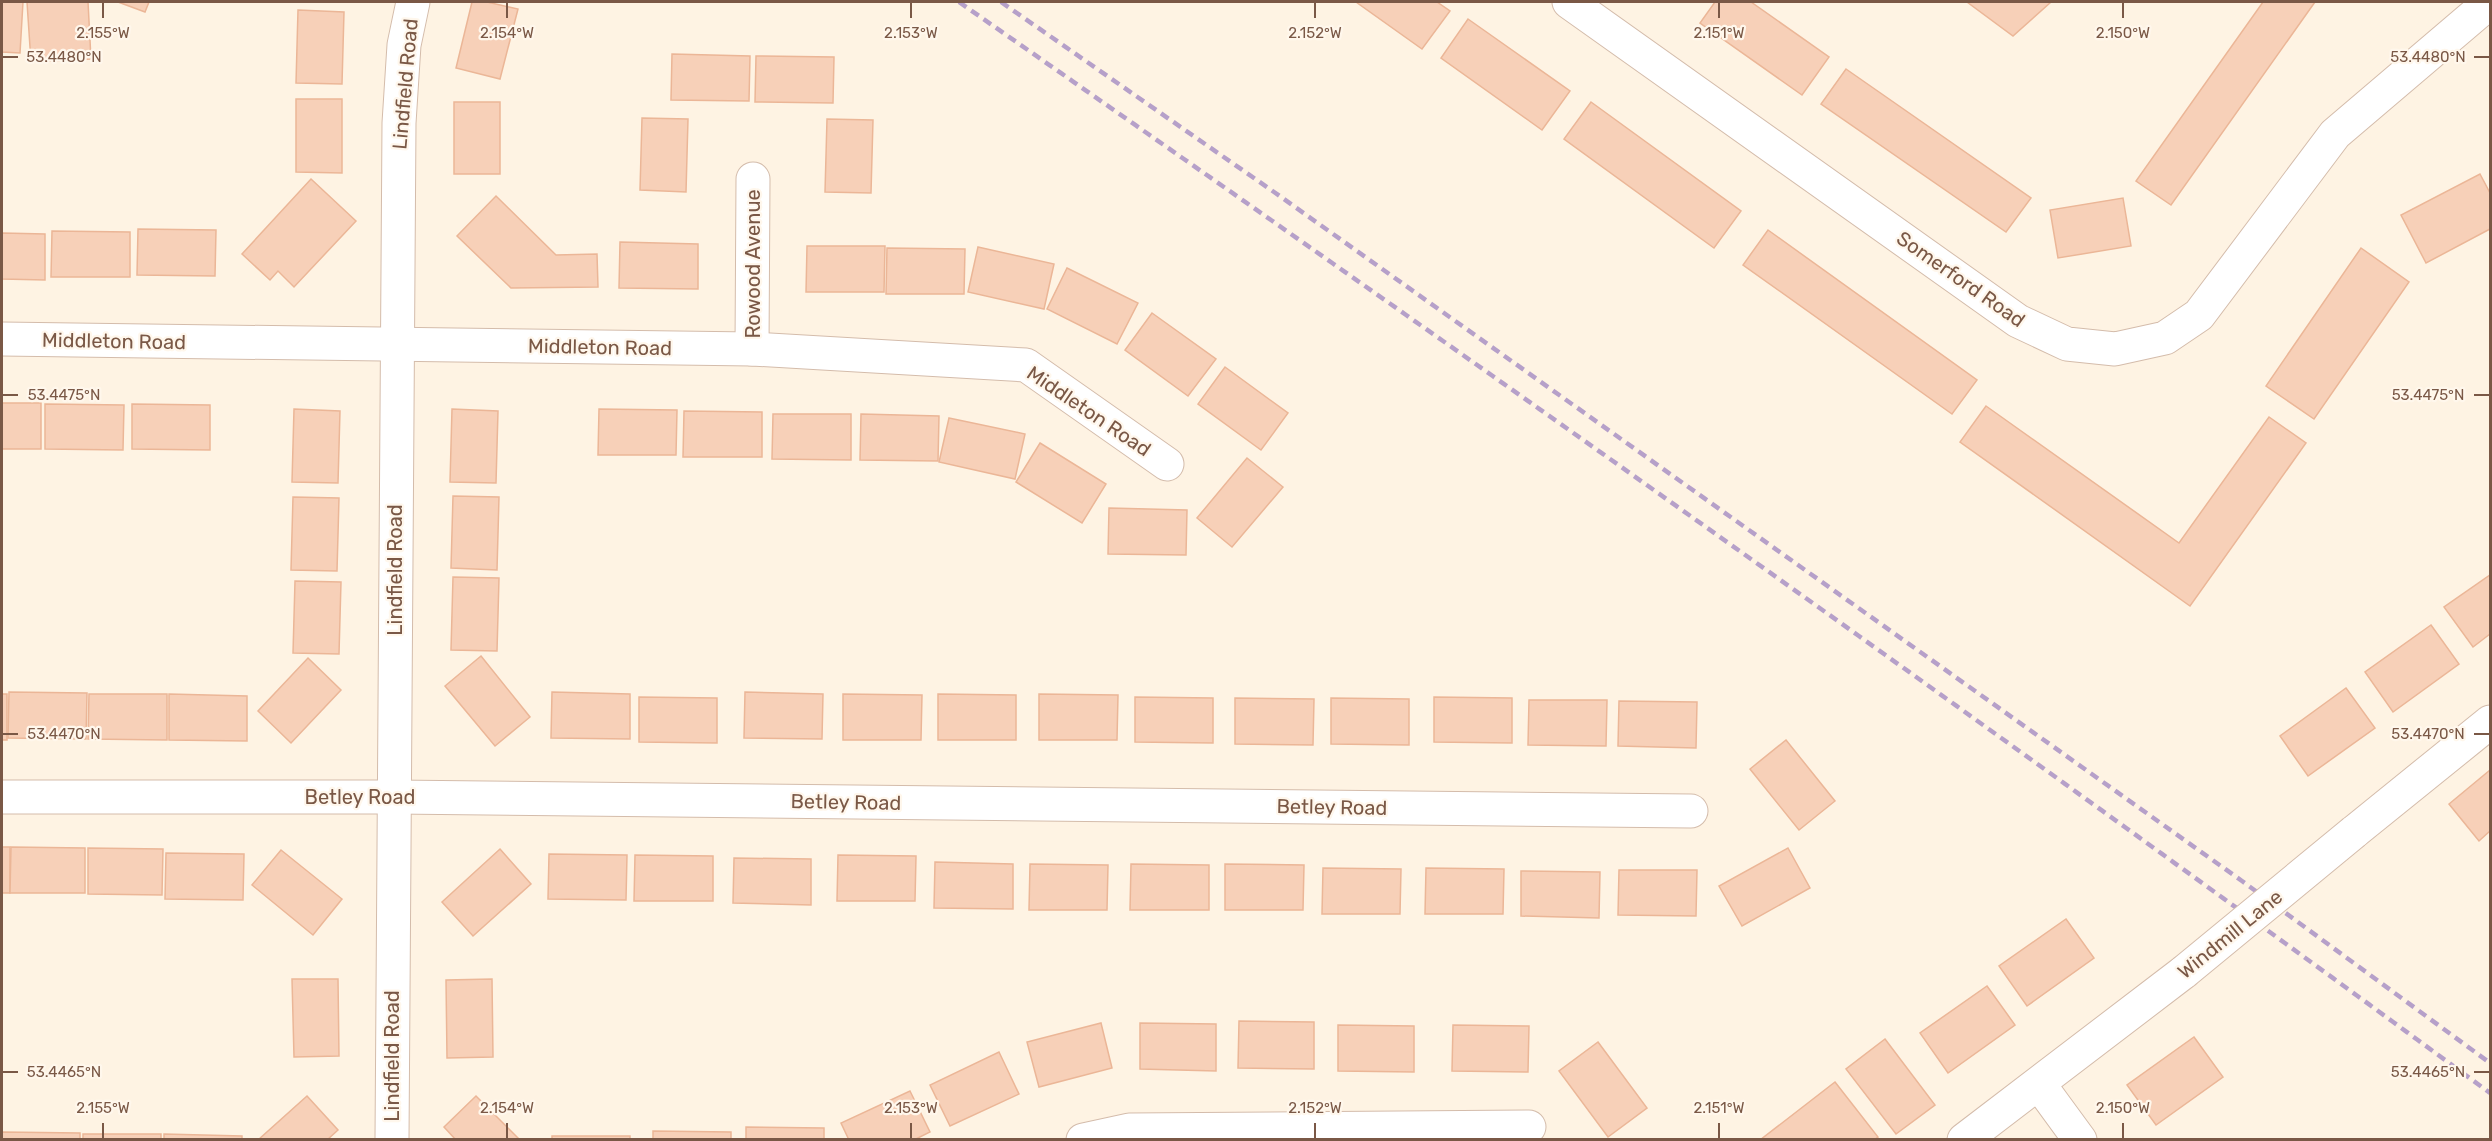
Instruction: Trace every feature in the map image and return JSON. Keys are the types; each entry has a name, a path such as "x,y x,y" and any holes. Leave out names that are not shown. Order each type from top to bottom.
{"street":[{"name":"Lindfield Road","path":"392,1140 399,123 404,45 413,2"},
{"name":"Somerford Road","path":"1569,2 2018,321 2067,345 2115,349 2165,338 2199,315 2335,134 2490,2"},
{"name":"Rowood Avenue","path":"752,349 753,179"},
{"name":"Middleton Road","path":"2,339 752,349 1026,365 1167,464"},
{"name":"Windmill Lane","path":"1964,1140 2184,972 2490,723"},
{"name":"Betley Road","path":"2,797 394,796 1691,811"},
{"path":"2039,1084 2080,1140"},
{"path":"1083,1140 1129,1130 1529,1127"}],"building":[{"path":"2,2 23,2 20,53 2,52"},
{"path":"27,2 88,2 91,59 31,62"},
{"path":"118,2 149,2 145,12"},
{"path":"472,2 487,2 518,9 500,79 456,68"},
{"path":"1356,2 1437,2 1450,11 1422,49"},
{"path":"1715,2 1751,2 1829,57 1802,95 1700,23"},
{"path":"1967,2 2051,2 2013,36"},
{"path":"2263,2 2315,2 2171,205 2136,181"},
{"path":"298,10 344,12 342,84 296,83"},
{"path":"1468,19 1570,91 1542,130 1441,58"},
{"path":"672,54 750,56 749,101 671,100"},
{"path":"756,56 834,57 833,103 755,102"},
{"path":"1846,69 2031,198 2006,232 1821,104"},
{"path":"296,99 342,99 342,173 296,172"},
{"path":"454,102 500,102 500,174 454,174"},
{"path":"1591,102 1741,211 1714,248 1564,139"},
{"path":"642,118 688,119 686,192 640,190"},
{"path":"827,119 873,120 871,193 825,192"},
{"path":"2480,174 2490,193 2490,229 2426,263 2401,215"},
{"path":"311,179 356,221 294,287 278,271 270,280 242,254"},
{"path":"496,196 556,255 597,254 598,287 511,288 457,236"},
{"path":"2123,198 2131,246 2058,258 2050,210"},
{"path":"138,229 216,230 215,276 137,275"},
{"path":"1768,230 1977,380 1952,414 1743,265"},
{"path":"52,231 130,232 130,277 51,277"},
{"path":"2,233 45,234 45,280 2,279"},
{"path":"620,242 698,244 698,289 619,288"},
{"path":"807,246 885,246 884,292 806,292"},
{"path":"978,247 1054,264 1044,309 968,292"},
{"path":"887,248 965,249 964,294 886,294"},
{"path":"2361,248 2409,282 2314,419 2266,386"},
{"path":"1067,268 1138,303 1117,344 1047,309"},
{"path":"1152,313 1216,359 1188,396 1125,350"},
{"path":"1225,367 1288,413 1261,450 1198,404"},
{"path":"2,403 41,403 41,449 2,449"},
{"path":"45,404 124,405 123,450 45,449"},
{"path":"132,404 210,405 210,450 132,449"},
{"path":"1986,406 2179,543 2269,417 2306,443 2190,606 1960,442"},
{"path":"294,409 340,411 338,483 292,482"},
{"path":"452,409 498,411 496,483 450,482"},
{"path":"599,409 677,410 676,455 598,455"},
{"path":"684,411 762,412 762,457 683,457"},
{"path":"773,414 851,414 851,460 772,459"},
{"path":"861,414 939,416 938,461 860,460"},
{"path":"949,418 1025,434 1015,479 939,462"},
{"path":"1040,443 1106,484 1082,523 1016,482"},
{"path":"1247,458 1283,487 1232,547 1197,518"},
{"path":"453,496 499,497 497,570 451,568"},
{"path":"293,497 339,498 337,571 291,570"},
{"path":"1109,508 1187,510 1186,555 1108,554"},
{"path":"2490,575 2490,634 2473,647 2444,607"},
{"path":"453,577 499,578 497,651 451,650"},
{"path":"295,581 341,582 339,654 293,653"},
{"path":"2431,625 2459,664 2393,712 2365,672"},
{"path":"481,656 530,717 495,746 445,686"},
{"path":"308,658 341,690 291,743 258,711"},
{"path":"2346,688 2375,728 2308,776 2280,736"},
{"path":"9,692 87,693 86,739 8,738"},
{"path":"552,692 630,694 630,739 551,738"},
{"path":"745,692 823,694 822,739 744,738"},
{"path":"2,694 7,694 7,740 2,740"},
{"path":"89,694 167,694 167,740 88,739"},
{"path":"169,694 247,696 247,741 169,740"},
{"path":"843,694 922,695 921,740 843,740"},
{"path":"938,694 1016,695 1016,740 938,740"},
{"path":"1039,694 1118,695 1117,740 1039,740"},
{"path":"639,697 717,698 717,743 639,742"},
{"path":"1135,697 1213,698 1213,743 1135,742"},
{"path":"1434,697 1512,698 1512,743 1434,742"},
{"path":"1235,698 1314,699 1313,745 1235,744"},
{"path":"1331,698 1409,699 1409,745 1331,744"},
{"path":"1529,700 1607,700 1606,746 1528,745"},
{"path":"1619,701 1697,702 1696,748 1618,746"},
{"path":"1786,740 1835,801 1799,830 1750,769"},
{"path":"2490,770 2490,831 2479,841 2449,804"},
{"path":"2,847 10,847 10,893 2,893"},
{"path":"11,847 85,848 85,893 10,893"},
{"path":"88,848 163,849 162,895 88,894"},
{"path":"1788,848 1810,888 1742,926 1719,886"},
{"path":"500,849 531,884 473,936 442,902"},
{"path":"281,850 342,899 313,935 252,885"},
{"path":"166,853 244,854 243,900 165,899"},
{"path":"549,854 627,855 626,900 548,899"},
{"path":"635,855 713,856 713,901 634,901"},
{"path":"838,855 916,856 915,901 837,901"},
{"path":"734,858 811,859 811,905 733,903"},
{"path":"935,862 1013,864 1013,909 934,908"},
{"path":"1030,864 1108,865 1107,910 1029,910"},
{"path":"1131,864 1209,865 1209,910 1130,910"},
{"path":"1225,864 1304,865 1303,910 1225,910"},
{"path":"1323,868 1401,869 1400,914 1322,914"},
{"path":"1426,868 1504,869 1503,914 1425,914"},
{"path":"1619,870 1697,870 1696,916 1618,915"},
{"path":"1521,871 1600,872 1599,918 1521,916"},
{"path":"2066,919 2094,958 2027,1006 1999,966"},
{"path":"292,979 338,979 339,1056 294,1057"},
{"path":"492,979 493,1057 447,1058 446,980"},
{"path":"1987,986 2015,1025 1948,1073 1920,1033"},
{"path":"1239,1021 1314,1022 1314,1069 1238,1068"},
{"path":"1101,1023 1112,1068 1039,1087 1027,1042"},
{"path":"1140,1023 1216,1024 1216,1071 1140,1069"},
{"path":"1338,1025 1414,1026 1414,1072 1338,1071"},
{"path":"1453,1025 1529,1026 1528,1072 1452,1071"},
{"path":"2194,1037 2223,1077 2156,1125 2127,1085"},
{"path":"1885,1039 1935,1105 1896,1134 1846,1069"},
{"path":"1598,1042 1647,1108 1608,1137 1559,1071"},
{"path":"999,1052 1019,1094 950,1126 930,1085"},
{"path":"1835,1082 1878,1137 1874,1140 1760,1140"},
{"path":"910,1091 930,1132 914,1140 849,1140 841,1123"},
{"path":"307,1096 338,1130 327,1140 258,1140"},
{"path":"476,1096 520,1140 456,1140 444,1127"},
{"path":"746,1127 824,1128 824,1140 746,1140"},
{"path":"653,1131 731,1132 731,1140 653,1140"},
{"path":"2,1132 80,1133 80,1140 2,1140"},
{"path":"83,1134 161,1134 161,1140 83,1140"},
{"path":"164,1134 242,1136 242,1140 164,1140"},
{"path":"552,1136 630,1136 630,1140 552,1140"}],"railway":[{"path":"959,2 1728,543 2110,816 2490,1093"},
{"path":"1001,2 1274,192 2242,881 2490,1063"}]}
